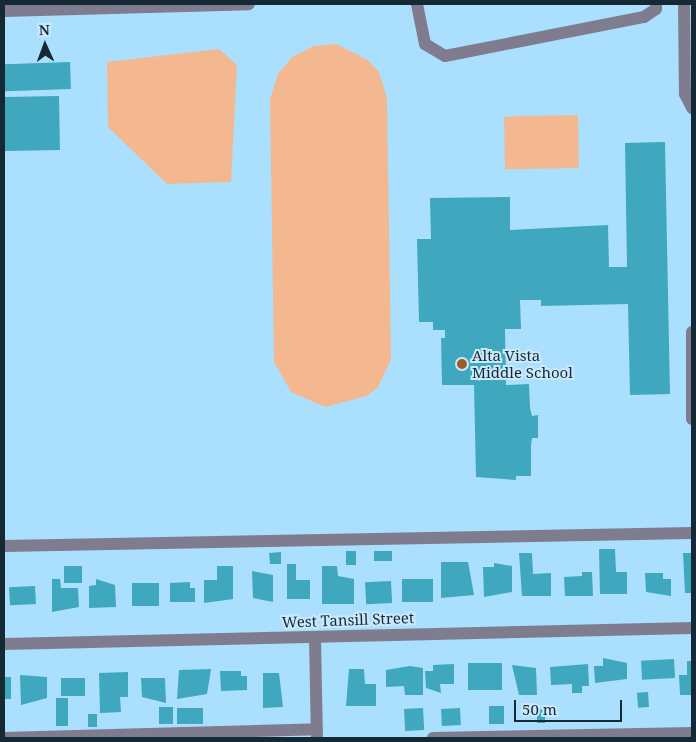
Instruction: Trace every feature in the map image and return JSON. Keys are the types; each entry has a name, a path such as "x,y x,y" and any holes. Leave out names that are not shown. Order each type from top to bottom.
{"street":[{"path":"4,11 249,4"},
{"path":"417,4 425,44 445,56 644,16 656,9 656,4"},
{"path":"684,4 685,94 692,108"},
{"path":"692,332 692,419"},
{"path":"4,546 692,533"},
{"name":"West Tansill Street","path":"4,644 692,628"},
{"path":"4,738 317,734 315,638"},
{"path":"434,738 692,733"}],"shaded area":[{"path":"336,44 368,60 379,72 387,98 391,360 378,387 367,396 325,407 291,392 274,362 270,99 278,74 292,57 314,46"},
{"path":"219,49 237,65 231,182 167,184 108,127 107,62"},
{"path":"578,115 579,168 505,169 504,116"}],"building":[{"path":"70,62 71,89 5,91 4,64"},
{"path":"59,96 60,150 5,151 4,97"},
{"path":"665,142 670,394 630,395 628,304 541,306 541,300 520,300 521,329 505,329 506,385 529,384 532,416 538,415 538,438 532,438 531,446 531,476 516,476 516,480 476,477 474,385 442,385 441,338 445,338 445,330 433,330 433,322 419,322 417,239 431,239 430,198 510,197 510,230 608,225 609,267 627,267 625,143"},
{"path":"599,549 615,549 616,572 627,572 627,594 600,594"},
{"path":"346,551 356,551 356,565 346,565"},
{"path":"374,551 392,551 392,561 374,561"},
{"path":"281,552 281,564 270,564 269,553"},
{"path":"519,553 532,553 533,574 551,573 551,596 522,596"},
{"path":"683,553 692,553 692,593 685,593"},
{"path":"441,562 468,562 474,595 441,598"},
{"path":"494,563 512,566 512,592 484,597 483,567 494,567"},
{"path":"287,564 296,564 296,580 310,580 310,599 287,599"},
{"path":"64,566 82,566 82,583 64,583"},
{"path":"217,566 233,566 233,599 204,603 204,580 217,580"},
{"path":"322,566 337,566 338,576 354,579 354,604 322,604"},
{"path":"252,571 273,575 273,602 253,598"},
{"path":"582,572 592,572 593,596 565,596 564,577 582,576"},
{"path":"645,573 663,573 663,579 671,579 671,596 646,592"},
{"path":"52,579 60,579 61,588 78,588 79,607 52,612"},
{"path":"96,579 115,585 116,607 89,608 89,586 96,585"},
{"path":"402,579 433,579 433,602 402,602"},
{"path":"391,581 392,603 366,604 365,582"},
{"path":"190,582 190,588 195,588 195,602 170,602 170,583"},
{"path":"132,583 159,583 159,606 132,606"},
{"path":"35,586 36,604 10,605 9,587"},
{"path":"603,658 627,663 627,679 595,683 594,666 603,666"},
{"path":"674,659 675,678 642,680 641,661"},
{"path":"687,661 692,661 692,695 680,695 679,675 687,675"},
{"path":"468,663 502,663 502,690 468,690"},
{"path":"454,664 454,684 440,684 441,693 426,688 425,671 433,671 433,665"},
{"path":"588,664 589,686 582,686 582,693 572,693 572,684 551,685 550,667"},
{"path":"512,665 536,668 537,695 519,695"},
{"path":"410,666 423,668 423,695 405,695 404,686 386,687 386,670"},
{"path":"211,669 207,694 177,699 179,670"},
{"path":"349,669 364,669 365,684 376,684 376,706 346,706"},
{"path":"220,671 241,671 241,676 247,676 247,690 221,691"},
{"path":"128,672 128,697 120,697 121,712 100,713 99,673"},
{"path":"263,673 279,673 283,707 263,708"},
{"path":"20,675 47,677 47,698 21,705"},
{"path":"4,677 11,677 11,699 4,699"},
{"path":"61,678 85,678 85,696 61,696"},
{"path":"141,678 165,678 166,703 142,697"},
{"path":"648,692 649,707 638,708 637,693"},
{"path":"56,698 68,698 68,726 56,726"},
{"path":"489,706 504,706 504,724 489,724"},
{"path":"159,707 173,707 173,724 159,724"},
{"path":"177,708 203,708 203,724 177,724"},
{"path":"423,708 424,730 405,731 404,709"},
{"path":"460,708 461,725 442,726 441,709"},
{"path":"537,709 545,709 545,723 537,723"},
{"path":"88,714 97,714 97,727 88,727"}],"place":[{"name":"Alta Vista Middle School","path":"462,364"}]}
